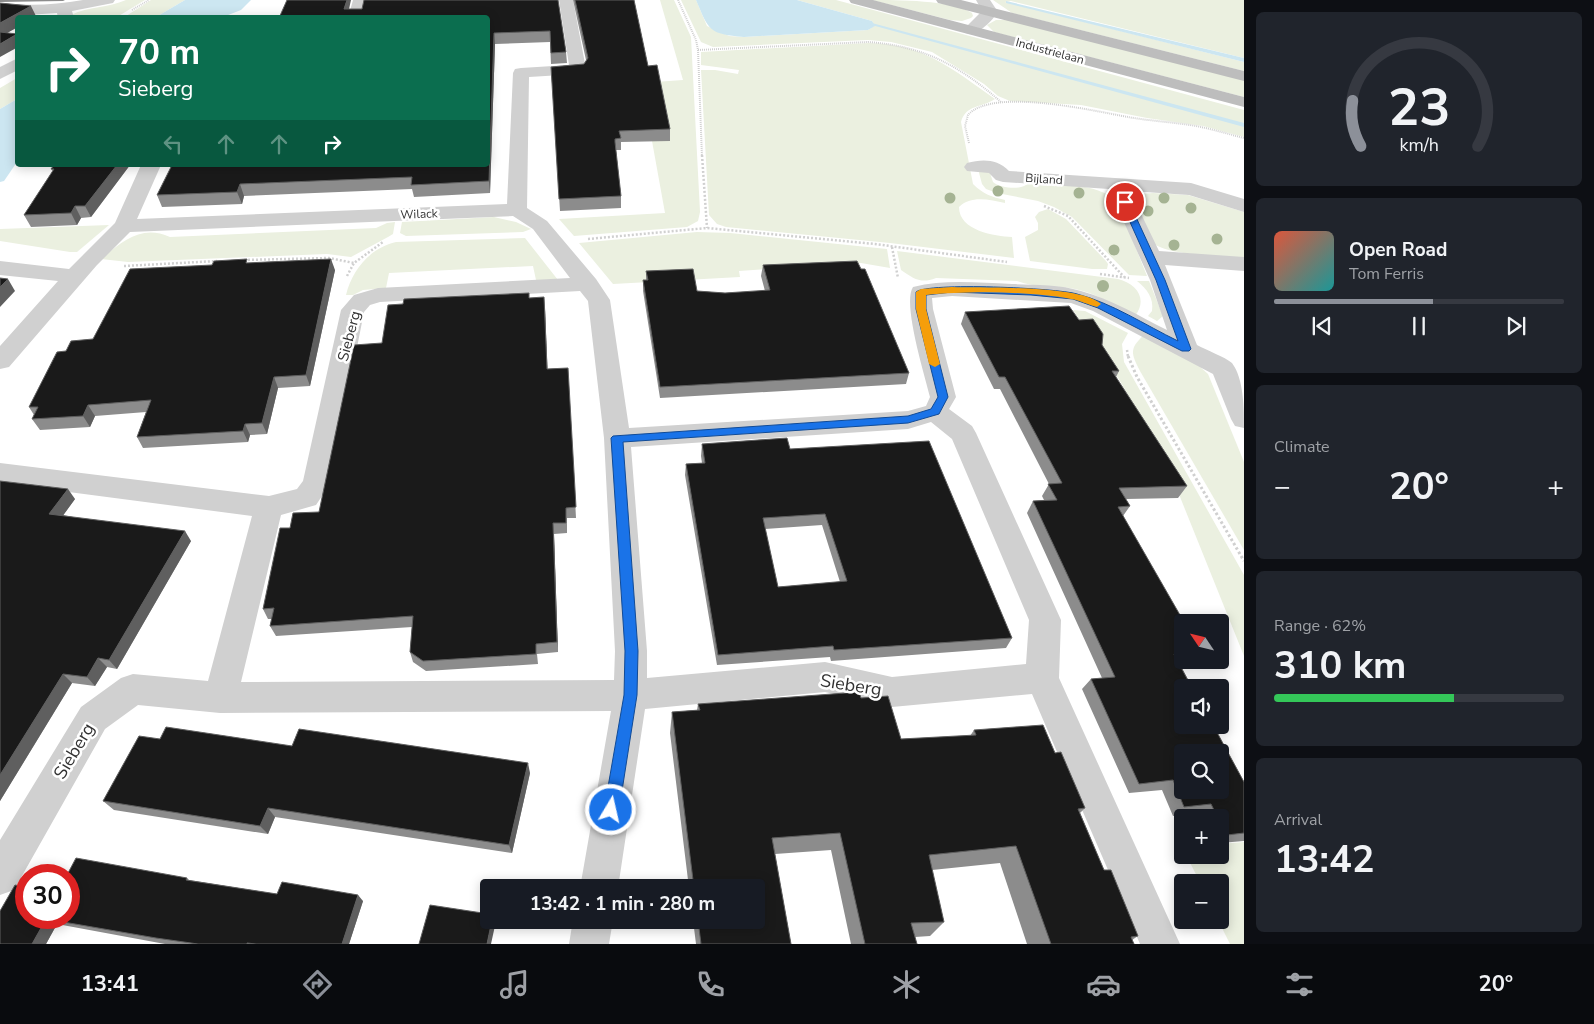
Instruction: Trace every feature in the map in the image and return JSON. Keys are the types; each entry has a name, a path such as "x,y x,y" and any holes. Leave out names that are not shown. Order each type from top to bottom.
{"main road":[{"name":"Industrielaan","path":"856,0 1244,102"},
{"name":"Industrielaan","path":"943,0 987,6 1244,76"}],"street":[{"path":"0,7 65,13 108,0"},
{"path":"356,15 360,0"},
{"path":"566,0 578,69 521,73 517,210 540,225 599,300 617,438 631,651 630,695 600,879"},
{"path":"971,30 987,6"},
{"path":"0,74 15,65"},
{"path":"0,361 82,268 124,226 150,167"},
{"name":"Bijland","path":"974,167 994,168 1003,176 1191,189 1244,206"},
{"path":"1117,184 1161,280 1186,349"},
{"name":"Wilack","path":"124,226 517,210"},
{"path":"1150,257 1244,264"},
{"path":"0,268 82,268"},
{"name":"Sieberg","path":"0,472 269,507 306,497 316,484 353,310 362,300 378,295 588,284"},
{"path":"617,438 908,420 935,412 943,397 921,309 921,292 952,290 1031,292 1074,296 1101,306 1223,369 1244,419"},
{"path":"935,412 963,433 1045,620 1042,678 1160,944"},
{"path":"220,698 269,507"},
{"name":"Sieberg","path":"0,876 93,718 133,688 220,698 630,695 825,677 892,692 1042,678"},
{"path":"589,944 592,929"}],"path":[{"path":"128,13 149,0"},
{"path":"678,0 696,40 698,50 700,130 707,228"},
{"path":"698,50 868,42 896,44 920,49 942,59 1001,102"},
{"path":"974,167 965,126 966,118 979,107 1001,102 1080,107 1127,117 1198,126 1244,138"},
{"path":"1040,204 1068,216 1125,277 1134,284 1144,297 1145,306 1139,326 1129,341 1127,349 1128,360 1244,561"},
{"path":"550,237 576,240 707,228 876,244 1008,262"},
{"path":"353,310 341,300 345,280 354,263 383,242 389,240"},
{"path":"240,260 329,258 354,263"},
{"path":"82,268 222,261"},
{"path":"1096,274 1161,280"}],"green space":[{"path":"126,0 145,0 120,15 71,15 85,10"},
{"path":"151,0 185,0 159,15 128,15"},
{"path":"660,0 674,0 691,37 700,212 698,221 687,227 574,236 559,219 665,213 652,141 668,140 655,82 683,80"},
{"path":"681,0 696,0 707,26 729,36 744,37 868,30 874,26 872,21 797,0 836,0 1244,110 1244,137 1203,126 1147,118 1081,105 1010,101 998,96 984,84 932,52 891,42 868,40 713,47 701,42"},
{"path":"872,0 951,5 972,13 973,16 962,21 950,20"},
{"path":"993,0 1244,0 1244,58 1011,1 1005,2 1244,62 1244,71 1012,13"},
{"path":"996,20 1008,20 1244,80 1244,97 994,32 987,25"},
{"path":"868,43 888,44 921,53 950,68 995,99 971,109 963,116 961,122 973,184 988,195 1005,200 1005,203 975,200 964,203 959,207 965,222 971,227 979,231 1012,237 1014,258 890,243 726,227 717,224 709,215 701,70 715,70 738,74 739,70 701,65 701,52"},
{"path":"15,79 15,100 0,109 0,88"},
{"path":"978,169 989,170 993,182 1006,187 1018,188 1029,183 1065,185 1088,187 1108,195 1117,201 1147,276 1129,275 1072,217 1054,207 1038,201 986,189 982,184"},
{"path":"1141,194 1188,195 1244,212 1244,258 1182,253 1159,247 1152,242 1134,203 1136,197"},
{"path":"1048,209 1066,219 1106,261 1108,264 1107,269 1092,269 1030,261 1025,237 1038,230 1038,223 1035,217 1039,212"},
{"path":"494,217 516,222 531,229 523,232 406,236 400,233 402,222"},
{"path":"395,222 393,234 351,257 327,254 128,262 101,259 133,236 150,232 170,237 376,228"},
{"path":"109,225 77,252 0,241 0,229"},
{"path":"697,232 730,233 887,249 890,268 861,263 739,271 740,277 613,284 579,243"},
{"path":"525,238 558,280 536,280 533,266 389,273 386,288 363,290 353,295 346,295 353,277 364,261 378,249 396,242"},
{"path":"897,251 1118,279 1125,281 1135,288 1140,298 1139,310 1135,316 1083,291 1031,285 1017,281 936,278 926,281 918,280 901,270"},
{"path":"1137,281 1149,281 1163,316 1157,321 1148,316 1152,311 1151,298 1144,287"},
{"path":"1073,310 1085,311 1128,333 1122,344 1124,362 1244,575 1244,656 1229,619 1229,614 1227,614 1170,472 1120,381"},
{"path":"1144,335 1198,365 1208,374 1244,462 1244,550 1137,365 1133,352 1136,344"},
{"path":"1244,842 1244,944 1230,944 1222,929 1229,929 1229,874 1196,874 1191,864 1229,864 1229,843"}],"water":[{"path":"185,0 251,0 241,10 228,15 159,15"},
{"path":"696,0 797,0 872,21 875,26 868,30 744,37 732,36 717,32 708,25"},
{"path":"1006,1 1244,58 1244,62 1006,3"},
{"path":"15,100 15,165 4,181 0,182 0,109"}],"building":[{"path":"287,0 347,0 344,9 362,9 364,0 558,0 566,52 551,53 550,31 494,33 490,151 490,15 280,15"},
{"path":"575,0 634,0 648,66 657,65 670,129 619,131 621,138 615,139 615,142 621,196 559,199 551,67 584,64 588,58"},
{"path":"0,3 31,6 0,23"},
{"path":"0,32 15,34 15,35 0,44"},
{"path":"52,167 115,167 85,206 75,206 71,213 24,215 54,169 51,169"},
{"path":"171,167 489,167 489,181 411,185 412,177 240,184 237,192 157,195"},
{"path":"247,259 246,263 331,259 306,375 274,377 262,423 245,424 243,431 137,437 151,400 88,405 83,416 32,419 38,407 29,407 57,352 66,351 71,341 93,339 130,269 212,265 214,261"},
{"path":"857,261 861,269 865,269 909,373 660,387 643,280 648,280 646,271 693,269 697,291 725,293 770,290 763,265"},
{"path":"0,278 8,279 0,287"},
{"path":"529,293 529,298 544,297 547,369 568,368 576,507 566,508 566,523 553,523 557,642 536,644 536,654 423,661 410,652 413,616 270,626 274,608 263,609 280,528 290,528 293,513 319,512 354,345 382,343 388,305 403,304 404,299"},
{"path":"1069,306 1079,320 1093,319 1103,334 1102,345 1119,371 1112,371 1187,486 1119,488 1130,506 1118,507 1179,614 1174,614 1174,669 1182,669 1187,679 1174,679 1174,734 1218,734 1223,744 1174,744 1174,782 1173,780 1139,784 1091,679 1115,677 1033,501 1057,500 1048,484 1062,483 1005,377 999,377 965,312"},
{"path":"787,438 790,449 929,441 1012,638 834,650 833,646 718,655 686,464 705,463 702,444","holes":["825,514 847,581 778,587 763,518"]},
{"path":"0,481 68,489 49,514 185,531 109,660 98,658 87,677 63,674 0,775"},
{"path":"859,692 861,698 888,696 901,739 976,735 974,730 1043,725 1055,753 1061,752 1085,808 1078,809 1104,870 1111,870 1138,936 1131,937 1134,944 1051,944 1016,846 929,855 944,922 911,923 917,944 865,944 840,833 772,838 791,944 701,944 699,929 765,929 765,879 693,879 672,712 700,710 698,704"},
{"path":"166,727 292,746 299,729 528,763 509,845 268,808 260,826 103,801 139,736 160,739"},
{"path":"1229,754 1244,782 1244,833 1229,835 1229,809 1214,809 1211,804 1184,807 1181,799 1229,799"},
{"path":"76,858 187,878 186,880 277,894 282,882 358,895 342,944 198,944 80,925 80,864 73,864"},
{"path":"15,885 15,929 40,929 32,944 0,944 0,911"},
{"path":"430,905 480,913 480,929 490,929 487,944 419,944"}],"waterway":[{"path":"859,20 1244,125"}],"slow traffic":[{"path":"935,364 921,309 921,292 952,290 1031,292 1074,296 1097,304"}],"route":[{"path":"611,810 630,695 631,651 617,438 908,420 935,412 943,397 921,309 921,292 952,290 1031,292 1074,296 1101,306 1143,329 1186,349 1161,280 1125,202"}]}
